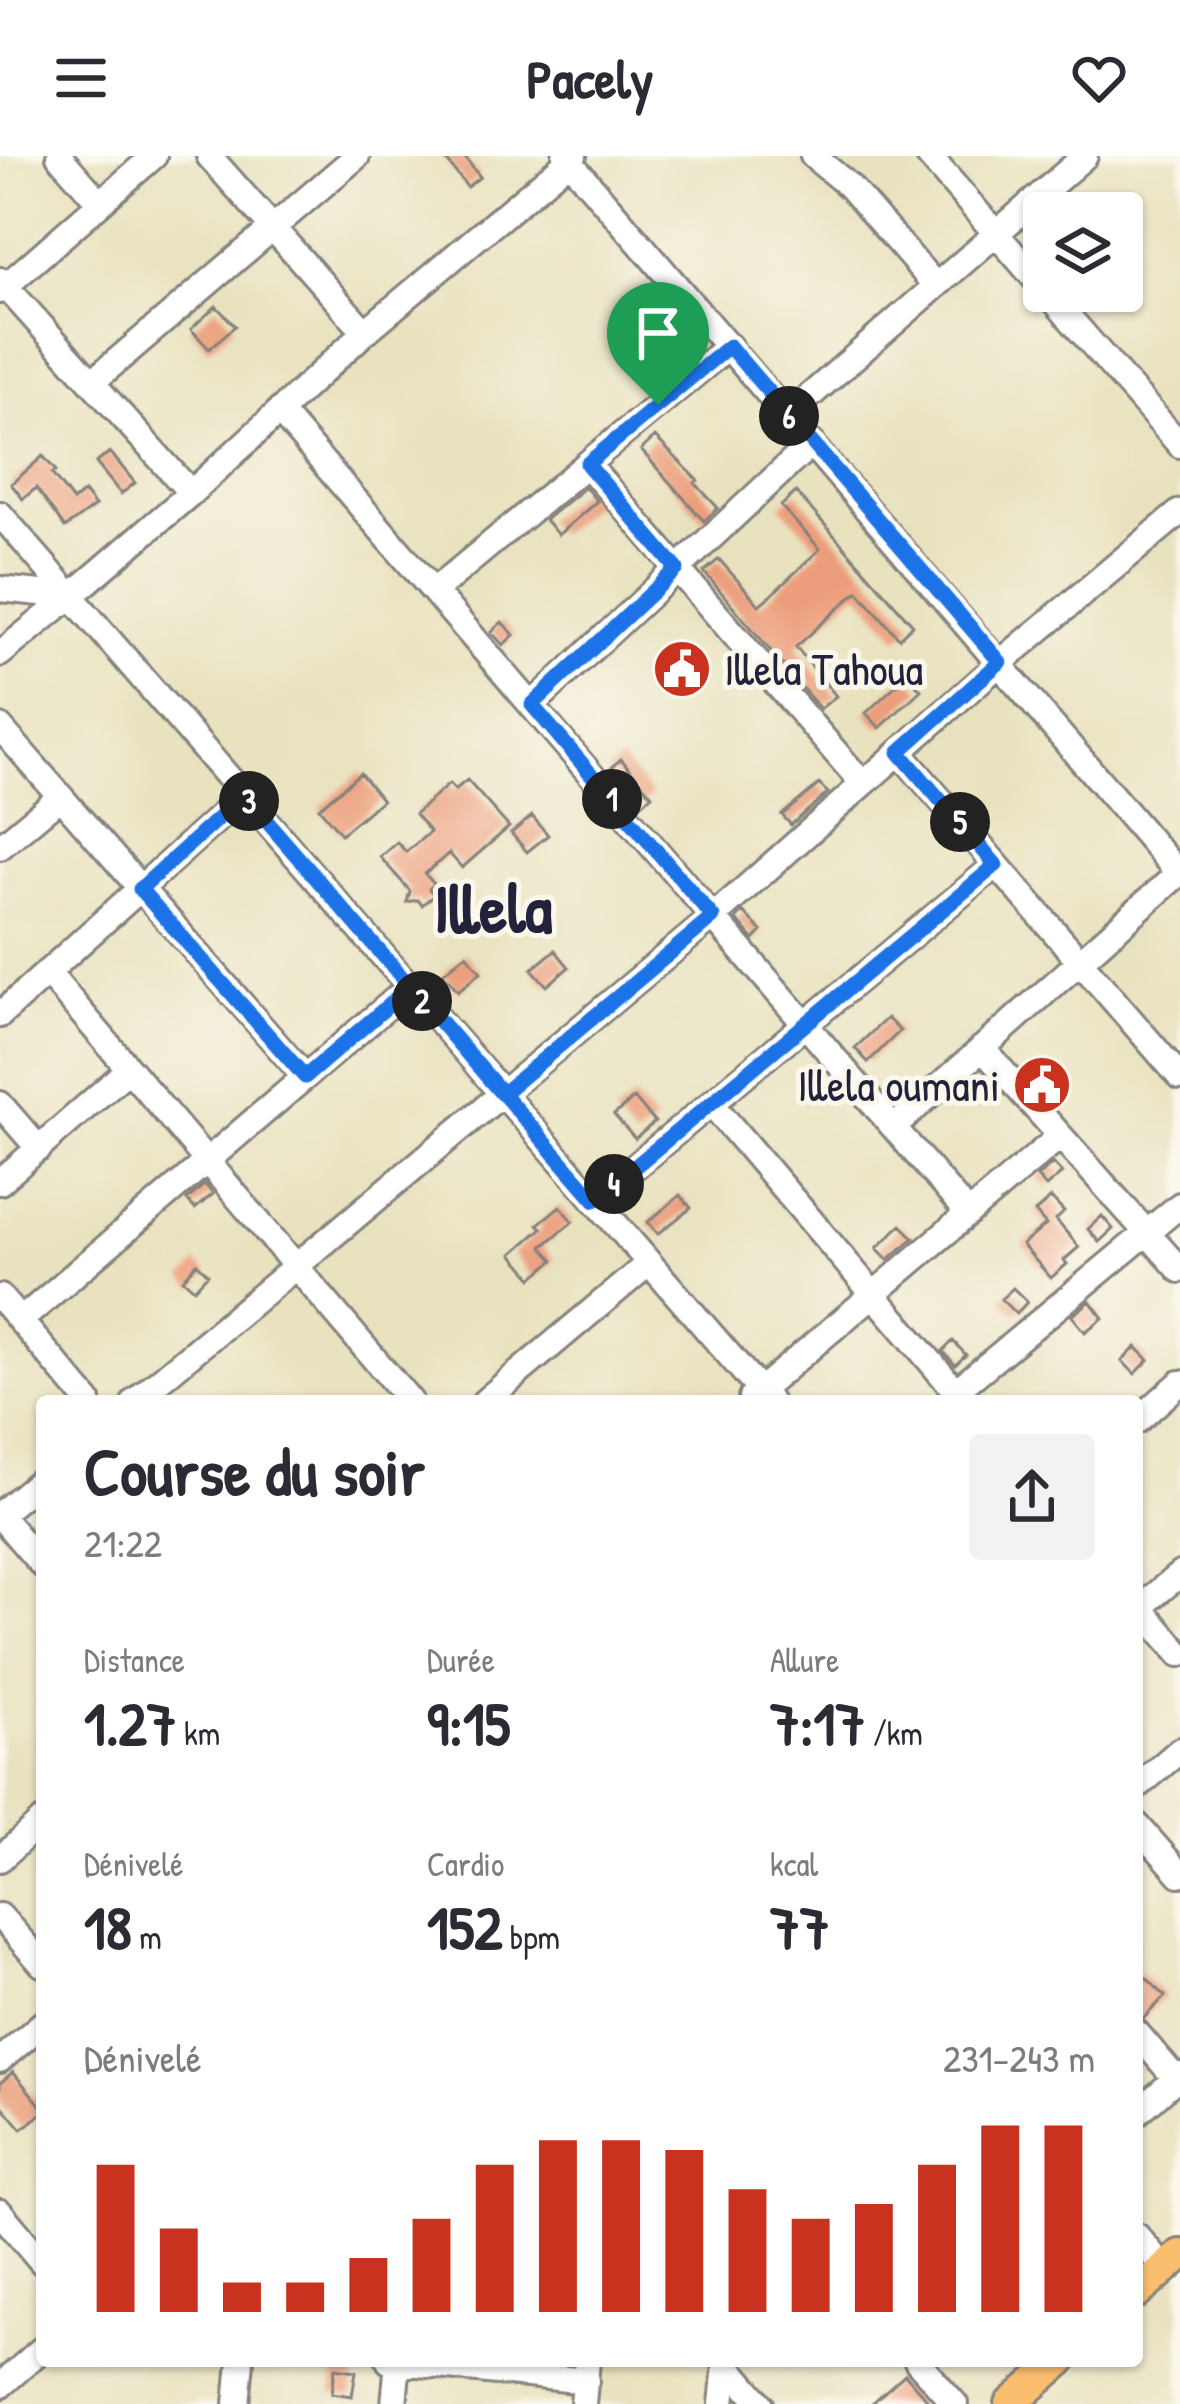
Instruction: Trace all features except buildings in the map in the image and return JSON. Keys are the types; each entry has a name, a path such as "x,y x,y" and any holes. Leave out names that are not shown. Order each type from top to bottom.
{"main road":[{"path":"1143,2288 1172,2262"},
{"path":"1011,2404 1053,2367"}],"street":[{"path":"59,156 100,203"},
{"path":"154,156 2,286 190,493"},
{"path":"209,156 365,332"},
{"path":"92,382 357,156"},
{"path":"813,156 849,186 936,286"},
{"path":"929,156 1023,264"},
{"path":"788,415 1084,156"},
{"path":"0,654 570,157 1179,874 894,1127"},
{"path":"1064,312 1180,445"},
{"path":"434,591 729,346"},
{"path":"279,411 968,1214"},
{"path":"532,705 812,442"},
{"path":"587,464 863,784"},
{"path":"142,1395 713,917 1000,662 1180,512"},
{"path":"0,514 595,1200 757,1395"},
{"path":"0,590 70,596"},
{"path":"0,727 305,1077"},
{"path":"899,752 1180,1077"},
{"path":"0,1015 244,795"},
{"path":"0,847 60,797"},
{"path":"595,1200 996,865"},
{"path":"47,972 405,1395"},
{"path":"20,1321 410,987"},
{"path":"982,1048 1180,1270"},
{"path":"0,1182 129,1069"},
{"path":"711,1103 959,1395"},
{"path":"0,1104 39,1149"},
{"path":"762,1395 1060,1136"},
{"path":"961,1395 1180,1205"},
{"path":"492,1395 649,1263"},
{"path":"0,1297 83,1395"},
{"path":"1143,1416 1180,1383"},
{"path":"36,1483 0,1515 36,1558"},
{"path":"1143,1602 1180,1574"},
{"path":"1143,1612 1180,1654"},
{"path":"1143,1782 1180,1750"},
{"path":"3,1851 36,1826"},
{"path":"1143,1832 1180,1874"},
{"path":"0,1916 36,1957"},
{"path":"0,2060 36,2029"},
{"path":"1143,2039 1178,2077 1143,2108"},
{"path":"0,2212 36,2255"},
{"path":"1143,2240 1172,2262"},
{"path":"0,2386 36,2355"},
{"path":"237,2404 240,2367"},
{"path":"394,2404 397,2367"},
{"path":"452,2367 586,2382"},
{"path":"722,2404 725,2367"},
{"path":"729,2367 761,2404"},
{"path":"922,2367 955,2404"}],"place":[{"name":"Illela Tahoua","path":"682,669"},
{"name":"Illela oumani","path":"1042,1085"}],"district":[{"name":"Illela","path":"493,908"}],"route":[{"path":"658,405 587,464 677,569 532,705 713,917 502,1094 410,987 305,1077 140,889 244,795 410,987 502,1094 595,1200 996,865 899,752 1000,662 729,346 658,405"}]}
